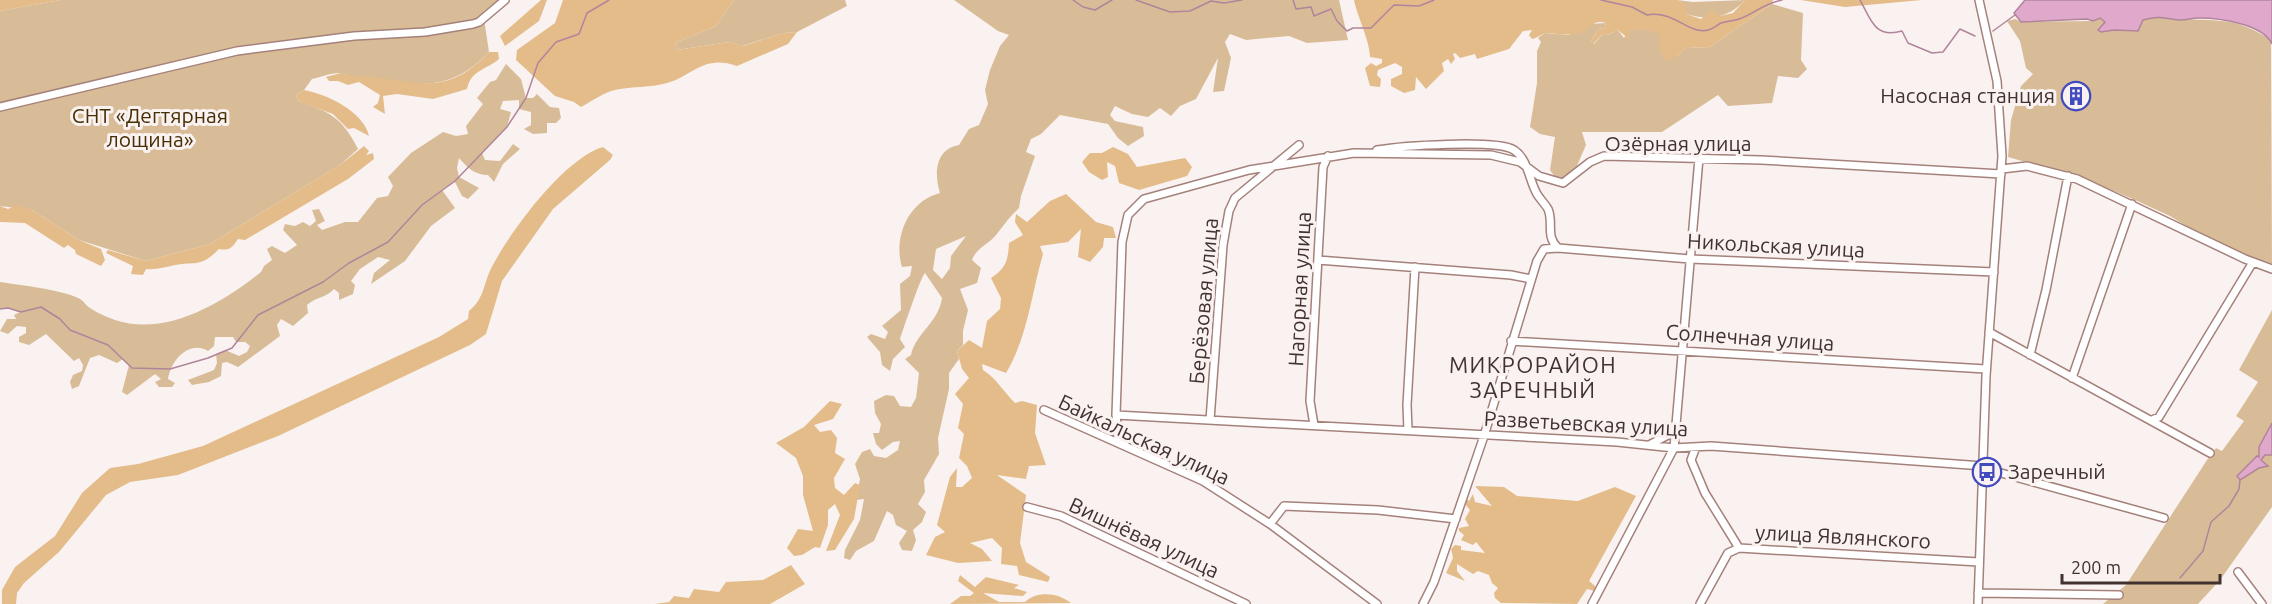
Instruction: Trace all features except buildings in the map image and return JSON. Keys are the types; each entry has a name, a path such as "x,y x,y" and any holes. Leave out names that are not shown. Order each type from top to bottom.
{"street":[{"path":"0,107 237,51 354,36 425,32 473,24 479,22 505,0"},
{"path":"1978,0 1997,81 2002,172 1986,369 1978,604"},
{"name":"Берёзовая улица","path":"1210,420 1223,245 1229,210 1235,198 1299,145"},
{"path":"1372,153 1377,150 1435,145 1504,146 1521,156 1537,194 1548,209 1550,237 1558,248"},
{"name":"Озёрная улица","path":"1116,415 1122,242 1128,215 1144,199 1271,166 1328,156 1372,153 1491,155 1520,162 1539,176 1563,183 1590,162 1604,156 1699,158 2002,172 2027,166 2068,176 2272,269"},
{"name":"Нагорная улица","path":"1314,425 1310,401 1323,167 1328,156"},
{"path":"1592,604 1674,448 1699,158"},
{"path":"2030,355 2046,290 2068,176"},
{"path":"2072,378 2132,204"},
{"path":"1423,604 1434,582 1484,436 1511,341 1541,252 1549,247 1558,248"},
{"name":"Никольская улица","path":"1558,248 1690,259 1994,272"},
{"path":"1318,260 1511,274 1531,279"},
{"path":"2152,420 2159,417 2253,262"},
{"path":"1408,430 1407,405 1415,267"},
{"path":"1989,332 2210,453"},
{"name":"Солнечная улица","path":"1511,341 1986,369"},
{"name":"Байкальская улица","path":"1044,410 1203,482 1270,524 1377,604"},
{"path":"1116,415 1118,437 1126,446"},
{"name":"Разветьевская улица","path":"1116,415 1408,430 1674,448 1711,446 1983,467 2164,518"},
{"path":"1650,445 1668,435 1675,427"},
{"path":"1696,447 1691,460 1705,493 1739,548"},
{"path":"1270,524 1284,506 1378,510 1456,519"},
{"name":"Вишнёвая улица","path":"1027,507 1061,516 1246,604"},
{"name":"улица Являнского","path":"1700,604 1728,554 1739,548 1979,562"},
{"path":"2238,572 2262,604"},
{"path":"1978,593 2119,595"}],"green space":[{"name":"СНТ «Дегтярная лощина»","path":"60,0 498,0 483,12 489,52 473,67 457,76 441,82 425,84 350,77 339,73 312,79 304,90 296,95 298,101 334,117 358,149 340,165 210,244 146,261 79,240 32,210 0,206 0,11"},
{"path":"734,0 845,0 847,6 797,32 783,33 742,46 729,42 677,50 675,43 716,26"},
{"path":"954,0 1339,0 1348,40 1307,43 1289,36 1246,40 1230,34 1225,42 1231,58 1224,91 1213,92 1218,58 1196,99 1180,106 1171,116 1160,108 1148,117 1132,114 1115,106 1110,115 1115,121 1143,127 1144,136 1128,146 1118,138 1108,124 1060,115 1041,134 1031,139 1026,152 1035,156 1019,208 974,256 972,260 981,268 977,283 960,289 968,310 963,331 963,345 957,351 959,359 949,373 949,389 938,438 939,454 924,480 925,492 918,504 926,512 922,522 913,530 916,540 912,551 902,550 899,543 907,531 896,525 893,515 887,511 874,541 856,551 850,560 844,558 845,550 860,520 864,499 856,500 860,479 855,464 862,452 870,449 874,456 886,458 898,450 900,441 893,442 882,450 876,444 873,433 879,433 881,424 875,413 874,401 886,395 894,396 900,406 911,407 916,398 919,373 905,359 911,355 917,341 932,321 942,298 925,273 900,339 905,347 893,359 890,371 882,365 880,352 867,337 871,334 885,339 888,332 882,326 901,310 900,284 910,276 912,266 902,267 900,244 902,233 906,222 919,204 940,193 937,171 941,157 951,147 959,145 969,129 979,125 988,104 985,90 990,70 1000,46 1009,35 998,31","holes":["966,236 951,256 950,268 942,279 933,270 936,249"]},
{"path":"1677,0 1693,2 1745,0 1725,14 1703,17 1686,14 1686,5"},
{"path":"1772,4 1803,13 1801,60 1807,69 1798,78 1778,76 1772,103 1728,106 1718,95 1662,132 1582,132 1586,145 1576,168 1566,177 1555,177 1550,170 1555,137 1540,134 1530,127 1537,83 1537,51 1541,42 1538,38 1545,33 1569,35 1590,24 1606,23 1604,28 1598,29 1591,41 1594,44 1603,34 1608,35 1618,30 1624,38 1629,30 1648,30 1660,33 1662,40 1677,56 1687,47 1708,48"},
{"path":"2161,15 2228,22 2241,25 2271,40 2272,274 2254,267 2170,216 2135,200 2088,180 2008,157 2011,120 2021,86 2033,74 2026,68 2020,41 2007,21 2015,19 2022,22 2093,21 2100,18 2105,22 2098,30 2101,32 2138,31 2143,20"},
{"path":"506,64 521,79 526,98 533,98 537,94 550,107 559,108 561,118 556,123 547,123 547,133 533,134 524,129 531,125 531,112 519,109 519,100 503,101 500,109 511,112 507,127 482,153 485,160 500,161 513,144 520,149 503,164 494,182 488,175 471,170 459,158 457,168 459,177 479,188 468,199 462,196 455,182 442,190 455,208 431,226 405,261 371,284 374,273 390,260 378,257 360,269 351,281 355,285 353,294 339,300 339,293 334,289 307,305 308,313 293,326 281,319 277,325 280,336 238,367 227,362 222,363 221,376 209,382 192,385 188,380 214,370 217,363 216,354 225,350 239,356 247,352 250,346 245,342 236,342 233,337 215,337 214,346 208,351 194,348 177,359 168,379 175,383 172,387 159,387 155,382 161,379 155,374 127,395 122,392 129,365 123,359 117,363 99,355 90,358 79,386 72,389 70,382 73,375 82,371 83,365 79,358 74,361 46,334 29,345 19,342 19,337 26,333 26,327 17,326 8,334 0,331 7,319 16,319 14,315 20,312 8,308 0,309 0,282 64,293 81,300 102,315 134,324 154,324 173,320 211,305 261,272 264,266 272,260 267,249 272,246 285,253 297,245 283,230 285,224 295,226 303,222 310,226 316,221 312,210 319,209 325,221 317,225 322,230 345,222 358,222 377,198 388,196 393,186 388,177 411,153 443,132 456,136 468,134 466,126 483,104 477,98 490,82 496,80"},
{"path":"2272,310 2272,507 2220,580 2198,604 2103,604 2126,585 2207,460 2216,448 2222,451 2244,421 2236,416 2258,382 2239,370"}],"shaded area":[{"path":"0,0 60,0 0,11"},
{"path":"541,0 547,0 539,21 505,46 500,36"},
{"path":"563,0 734,0 716,26 675,43 677,50 729,42 743,46 783,33 797,32 788,44 737,66 716,62 707,64 667,83 611,91 581,107 574,102 555,96 516,60 517,50 555,23"},
{"path":"1354,0 1677,0 1687,5 1686,14 1701,19 1711,10 1720,16 1733,13 1745,0 1773,0 1772,4 1708,48 1687,47 1677,56 1666,61 1660,49 1660,34 1648,30 1629,30 1630,40 1618,30 1608,35 1603,34 1593,44 1591,41 1598,29 1604,28 1606,23 1595,23 1577,34 1547,33 1532,39 1529,35 1532,30 1523,31 1509,49 1477,59 1475,54 1460,58 1455,53 1453,54 1455,59 1451,64 1448,59 1442,63 1444,71 1426,89 1416,77 1415,90 1404,93 1391,86 1391,79 1402,74 1402,67 1395,63 1378,70 1377,75 1381,79 1380,87 1370,86 1365,68 1371,63 1376,66 1382,63 1382,59 1370,57"},
{"path":"1801,0 1922,0 1845,7"},
{"path":"2025,0 2272,0 2272,44 2267,37 2250,27 2208,18 2180,20 2155,18 2143,20 2138,31 2101,32 2098,30 2105,22 2100,18 2093,21 2087,19 2021,22 2014,13"},
{"path":"489,52 498,52 499,59 475,74 467,89 433,99 397,94 383,96 385,114 373,107 378,103 380,95 359,82 348,85 338,81 329,81 326,77 341,73 416,83 445,81 459,76"},
{"path":"304,90 333,100 352,112 366,127 369,136 354,128 348,129 333,114 298,101 296,95"},
{"path":"364,146 369,151 366,155 373,153 374,159 348,179 245,240 238,239 230,248 219,249 203,261 146,269 143,275 131,274 133,266 106,253 108,250 146,261 210,244 340,165"},
{"path":"603,147 613,155 610,160 553,209 502,281 486,334 470,345 278,436 178,475 130,482 106,495 59,552 24,583 17,593 16,604 2,604 2,590 15,567 55,536 82,493 110,468 138,464 203,446 439,337 468,319 469,311 479,300 494,263 541,196 573,165"},
{"path":"1113,147 1128,154 1137,167 1185,158 1192,167 1187,176 1139,190 1119,183 1115,166 1107,162 1108,177 1102,180 1089,172 1082,162 1090,153 1102,153"},
{"path":"1066,194 1096,222 1113,227 1116,238 1104,238 1103,247 1090,262 1078,257 1081,229 1068,242 1040,246 1043,254 1024,330 1013,359 1006,373 982,364 983,370 1015,403 1022,401 1037,405 1035,433 1046,465 1029,466 1026,479 997,475 1026,495 1020,543 1026,562 1050,577 1048,582 1019,575 1017,566 1001,564 1002,548 992,538 970,543 982,549 992,561 958,563 926,555 935,537 945,532 937,525 950,477 957,468 956,487 962,487 972,478 967,466 959,458 964,434 958,428 963,404 955,394 969,378 962,369 957,351 969,340 982,348 987,321 1000,309 1001,298 991,278 1005,264 1009,243 1023,235 1015,222 1016,214 1027,222 1050,201"},
{"path":"17,205 32,210 79,240 101,249 105,260 101,266 76,254 75,250 68,245 64,248 25,223 0,222 0,206 8,209"},
{"path":"830,401 842,404 833,419 814,425 820,432 831,430 837,438 835,453 845,459 834,478 835,488 844,495 855,483 860,485 854,519 835,550 826,551 840,515 835,504 828,510 828,525 820,548 815,547 802,555 794,556 787,548 798,529 813,531 803,495 803,476 796,458 776,443 804,427"},
{"path":"2272,423 2272,455 2265,455 2261,460 2268,466 2259,468 2240,480 2237,476 2257,456 2259,457 2259,447"},
{"path":"1475,486 1504,487 1517,496 1578,501 1615,487 1636,496 1589,581 1595,586 1595,591 1587,589 1577,604 1501,603 1495,598 1494,593 1498,588 1492,583 1489,575 1478,571 1473,574 1457,564 1457,571 1465,581 1446,573 1453,558 1451,549 1455,545 1461,546 1461,550 1485,553 1476,542 1473,545 1461,540 1464,535 1459,531 1459,528 1469,526 1465,519 1470,510 1465,504 1466,498 1469,501 1473,494 1475,502 1492,506"},
{"path":"791,565 805,584 770,604 655,604 669,602 674,596 689,598 694,589 719,592 726,582 763,580"},
{"path":"960,575 975,587 986,577 1019,585 1014,588 1027,592 1023,596 983,593 999,602 1025,602 1030,598 1048,594 1071,603 950,604 961,596 970,596 974,593 958,581"}],"waterway":[{"path":"0,309 8,308 21,312 41,307 60,319 70,330 108,345 132,368 170,369 232,348 258,315 323,282 349,263 388,242 422,205 455,181 507,127 526,98 538,63 556,42 579,34 587,13 609,0"},
{"path":"1073,0 1083,7 1095,10 1112,0"},
{"path":"1136,0 1170,12 1190,11 1211,1 1224,3 1242,0"},
{"path":"1293,0 1296,9 1311,7 1314,16 1331,9 1337,21 1347,31 1353,28 1371,28 1394,5 1419,6 1434,0"},
{"path":"1601,0 1632,7 1647,15 1666,16 1701,31 1739,19 1768,4 1782,0"},
{"path":"1860,0 1879,30 1893,33 1902,31 1908,43 1932,53 1943,52 1960,29 1975,36"},
{"path":"1993,31 2015,15"},
{"path":"2180,578 2203,551 2211,522 2229,506 2239,489 2240,480"}],"place":[{"name":"Насосная станция","path":"2076,96"},
{"name":"Заречный","path":"1987,472"}],"district":[{"name":"МИКРОРАЙОН ЗАРЕЧНЫЙ","path":"1533,378"}]}
